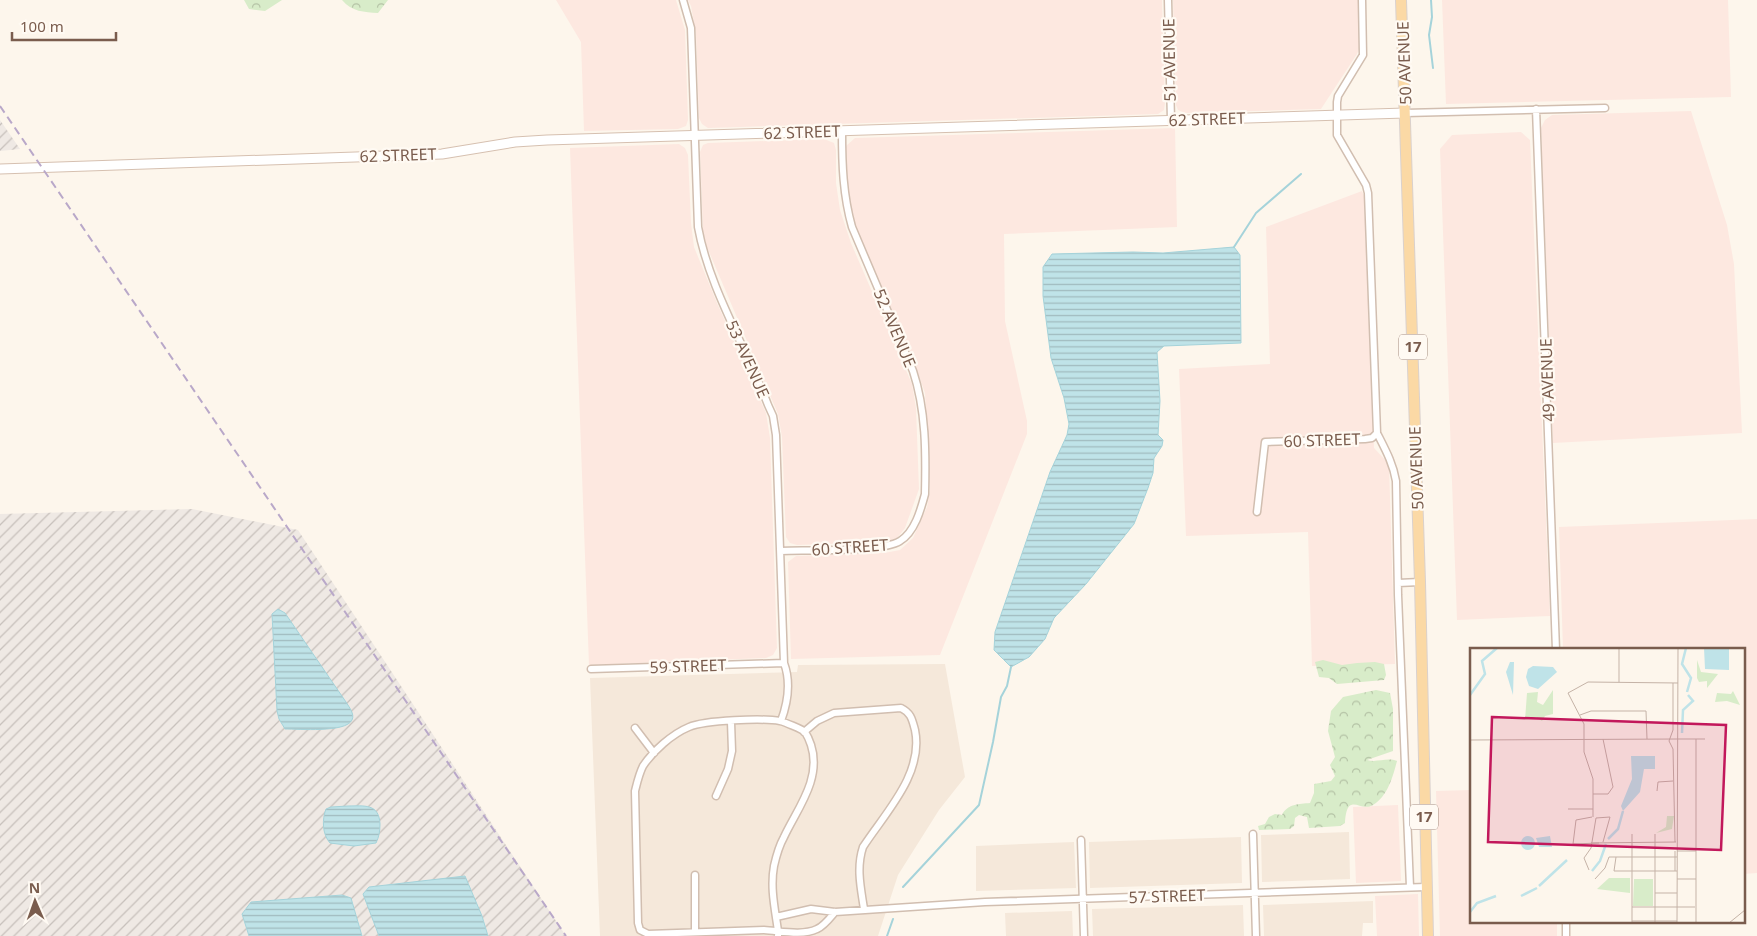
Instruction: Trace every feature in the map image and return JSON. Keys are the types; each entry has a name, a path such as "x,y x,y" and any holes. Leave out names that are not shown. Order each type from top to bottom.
{"main road":[{"name":"50 AVENUE","path":"1401,0 1420,582 1428,936"},
{"name":"62 STREET","path":"0,169 442,154 515,142 547,140 1405,113"}],"street":[{"name":"53 AVENUE","path":"683,0 692,28 698,227 702,249 772,416 777,451 784,663 788,674 786,709 781,721"},
{"name":"51 AVENUE","path":"1168,0 1171,120"},
{"path":"1362,0 1363,55 1340,90 1337,102 1337,135 1366,185 1368,193 1377,433 1388,453 1396,481 1398,583 1410,887"},
{"name":"62 STREET","path":"1405,113 1605,108"},
{"name":"49 AVENUE","path":"1536,109 1556,648"},
{"name":"52 AVENUE","path":"842,130 843,185 852,227 913,371 922,406 925,494 912,528"},
{"name":"60 STREET","path":"1257,512 1265,442 1365,439 1372,438 1377,433"},
{"name":"60 STREET","path":"781,551 892,546 902,540 912,528"},
{"path":"1398,583 1420,582"},
{"name":"59 STREET","path":"591,669 784,663"},
{"path":"804,732 817,721 834,713 901,708 909,712 912,718 916,734 915,755 909,778 863,847 860,857 858,866 864,910"},
{"path":"778,933 772,894 776,861 783,839 814,774 815,759 811,744 804,732 781,721 716,721 688,727 654,753 643,767 638,778 635,792 638,923 640,930 648,934 695,932 778,933 804,933 818,929 835,912"},
{"path":"716,796 728,769 732,751 731,722"},
{"path":"635,728 654,753"},
{"path":"1253,834 1256,936"},
{"path":"1081,840 1084,936"},
{"path":"695,875 695,932"},
{"name":"57 STREET","path":"776,917 811,909 835,912 1083,898 1426,887"}],"shaded area":[{"path":"556,0 676,0 685,30 688,120 686,126 678,129 584,131 581,42"},
{"path":"688,0 1162,0 1164,110 1158,114 708,128 702,124 699,118 696,34 691,6"},
{"path":"1173,0 1358,0 1360,47 1321,109 1185,113 1178,110 1176,105"},
{"path":"1442,0 1728,0 1731,97 1446,104"},
{"path":"1691,111 1727,225 1734,264 1742,433 1553,443 1541,128 1545,120 1552,115"},
{"path":"0,120 20,149 0,151"},
{"path":"1175,128 1177,227 1004,234 1005,321 1027,421 1027,434 940,655 791,659 788,562 796,556 884,553 900,550 913,538 927,507 930,491 925,393 912,356 857,231 850,206 847,184 846,146 855,138"},
{"path":"1521,132 1530,140 1550,616 1457,620 1440,149 1452,135"},
{"path":"824,139 834,143 836,150 836,183 840,210 851,243 912,384 916,408 919,489 905,528 897,538 887,542 797,545 790,543 786,537 782,437 778,414 707,247 703,232 700,152 703,145 708,143"},
{"path":"679,144 685,148 688,155 694,247 766,413 770,438 777,648 773,655 766,658 589,665 570,148"},
{"path":"1362,191 1364,196 1374,448 1389,464 1395,664 1312,666 1308,532 1186,536 1179,369 1270,364 1266,227"},
{"path":"192,509 298,530 566,936 0,936 0,514"},
{"path":"1757,519 1757,873 1744,874 1744,648 1563,648 1559,527"},
{"path":"945,664 965,777 939,810 898,875 878,936 600,936 590,678 797,672 798,665"},
{"path":"1470,790 1470,924 1557,924 1557,936 1440,936 1436,791"},
{"path":"1398,805 1401,881 1356,883 1353,807"},
{"path":"1349,832 1350,879 1262,882 1261,835"},
{"path":"1241,837 1242,883 1090,888 1089,842"},
{"path":"1074,842 1076,888 976,891 976,846"},
{"path":"1418,894 1419,936 1377,936 1375,896"},
{"path":"1373,901 1373,923 1363,923 1362,936 1264,936 1263,905"},
{"path":"1243,905 1244,936 1093,936 1092,909"},
{"path":"1072,911 1073,936 1006,936 1005,913"}],"green space":[{"path":"244,0 282,0 265,11 249,9"},
{"path":"342,0 388,0 378,13 354,9"},
{"path":"1323,660 1342,665 1375,662 1384,664 1386,675 1384,680 1337,684 1329,678 1319,677 1315,662"},
{"path":"1376,690 1390,693 1393,709 1393,751 1367,760 1397,761 1394,773 1383,796 1368,807 1351,805 1348,807 1345,823 1340,826 1309,828 1307,817 1299,815 1295,818 1294,826 1290,829 1259,830 1258,826 1265,824 1269,817 1275,814 1282,815 1284,811 1294,805 1310,803 1314,793 1314,784 1331,781 1335,776 1330,765 1335,757 1328,731 1331,711 1343,697"}],"water":[{"path":"1234,247 1240,255 1241,343 1164,346 1157,352 1160,401 1158,435 1163,440 1162,446 1154,458 1153,473 1134,524 1086,584 1054,618 1045,639 1029,657 1011,667 994,650 995,632 1050,472 1067,435 1069,424 1064,398 1051,358 1043,296 1043,267 1052,254 1163,253"},
{"path":"278,609 285,613 350,708 353,718 348,724 332,729 285,729 277,711 272,614"},
{"path":"331,807 370,807 377,812 380,827 376,843 354,846 330,843 325,835 324,817 326,809"},
{"path":"465,876 482,916 488,936 379,936 363,894 369,887"},
{"path":"342,895 351,898 362,936 249,936 242,914 251,902"}],"waterway":[{"path":"1431,0 1432,17 1429,35 1433,68"},
{"path":"1234,247 1256,213 1301,174"},
{"path":"903,887 979,805 1001,697 1007,686 1011,667"},
{"path":"887,936 893,919"}],"railway":[{"path":"0,106 566,936"}]}
